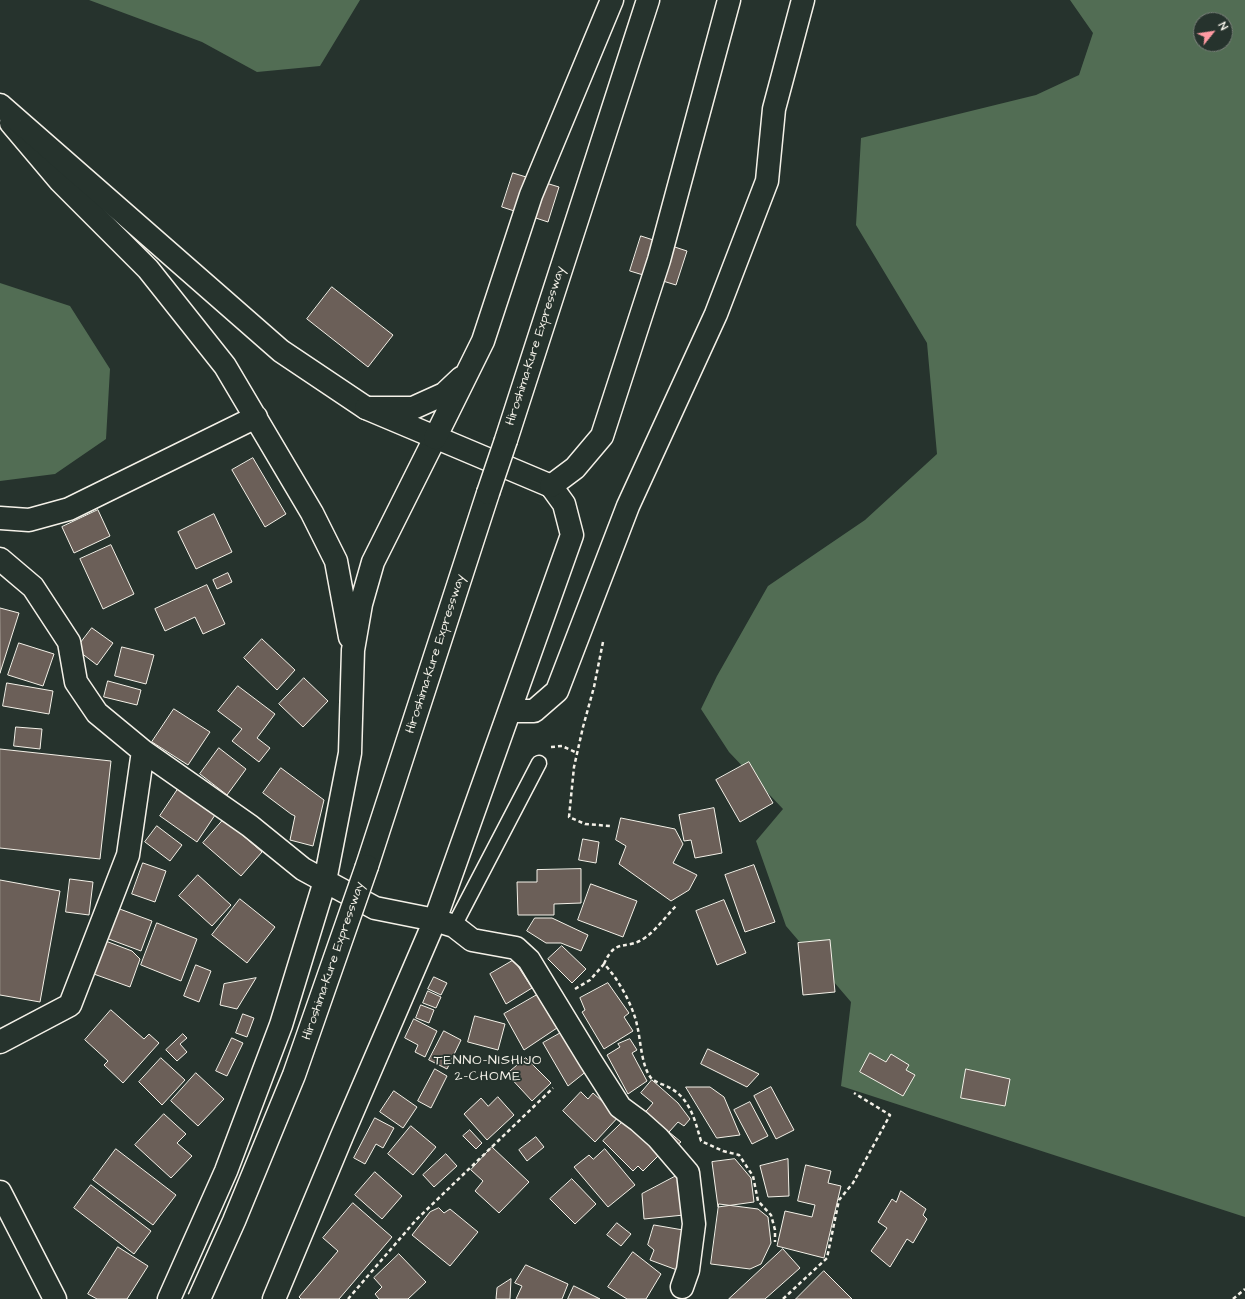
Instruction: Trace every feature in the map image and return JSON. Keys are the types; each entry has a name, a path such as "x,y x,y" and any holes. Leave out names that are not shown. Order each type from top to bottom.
{"main road":[{"path":"169,1299 226,1172 281,1025 324,881 350,753 353,650 361,604 373,562 470,370 483,341 531,195 612,0"},
{"name":"Hiroshima-Kure Expressway","path":"199,1299 234,1222 294,1075 367,866 648,0"},
{"path":"551,486 575,468 602,436 659,260 729,0"},
{"path":"510,711 534,711 557,691 628,506 716,314 767,181 774,109 803,0"},
{"path":"0,105 281,351 366,408 551,486 564,504 572,535 510,711 445,923 342,1136 274,1299"},
{"path":"0,110 60,181 148,269 225,366 312,513 336,561 353,650"},
{"path":"366,408 413,408 444,394 470,370"},
{"path":"0,518 29,520 69,509 256,417"},
{"path":"0,559 33,587 69,642 76,682 97,713 143,751 250,826 303,869 324,881 375,908 445,923 472,940 516,948 529,960 620,1107 639,1120 658,1138 688,1173 694,1224 688,1270 682,1287"},
{"path":"0,1042 70,1005 128,855 143,751"},
{"path":"0,1192 55,1299"}],"lane":[{"path":"445,923 538,763"}],"path":[{"path":"604,637 594,687 582,727 574,767 568,817 585,824 610,826"},
{"path":"554,1001 590,980 604,964 608,954 617,946 632,945 646,937 676,906"},
{"path":"604,964 627,998 637,1022 644,1065 651,1078 673,1090 688,1104 694,1117 701,1141 723,1151 739,1155 753,1176 758,1202 771,1216 775,1230 775,1242"},
{"path":"348,1299 416,1220 553,1088"},
{"path":"783,1299 827,1258 839,1200 854,1183 890,1115 854,1092"},
{"path":"1233,1299 1245,1290"}],"green space":[{"path":"89,0 360,0 320,66 257,72 202,42"},
{"path":"1070,0 1245,0 1245,1217 841,1086 851,1002 786,926 756,841 783,809 729,752 701,709 717,676 768,586 865,520 937,454 927,343 856,225 861,138 1036,95 1079,75 1093,33"},
{"path":"0,283 70,306 110,369 106,439 55,474 0,481"}],"building":[{"path":"513,173 559,187 548,222 502,207"},
{"path":"641,236 687,251 676,285 630,271"},
{"path":"332,287 393,335 368,367 307,319"},
{"path":"253,458 286,514 265,527 232,470"},
{"path":"98,510 110,536 74,553 62,527"},
{"path":"214,514 232,552 196,569 178,532"},
{"path":"111,545 134,594 103,609 80,559"},
{"path":"228,573 232,582 217,589 213,580"},
{"path":"207,585 225,624 203,634 195,617 165,631 155,609"},
{"path":"0,608 19,613 0,673"},
{"path":"92,628 113,643 97,665 76,649"},
{"path":"262,639 295,670 277,690 244,658"},
{"path":"19,643 54,654 43,686 8,675"},
{"path":"122,647 154,655 146,684 115,676"},
{"path":"304,678 328,701 303,727 279,704"},
{"path":"108,681 141,690 137,705 104,697"},
{"path":"7,683 53,691 49,714 3,706"},
{"path":"238,686 275,714 257,738 270,748 259,762 232,741 242,729 218,711"},
{"path":"174,709 210,732 188,765 152,742"},
{"path":"16,727 42,729 40,749 14,746"},
{"path":"219,748 246,769 227,795 200,774"},
{"path":"0,749 111,761 100,859 0,848"},
{"path":"749,762 773,803 740,822 716,780"},
{"path":"281,768 324,800 313,846 290,840 295,816 263,793"},
{"path":"180,786 217,812 197,842 160,816"},
{"path":"714,808 722,853 695,858 691,840 684,841 679,815"},
{"path":"621,818 675,829 683,844 673,863 697,875 689,890 671,901 619,864 626,846 616,840"},
{"path":"224,819 262,852 241,876 203,843"},
{"path":"157,826 182,845 170,861 145,842"},
{"path":"583,839 599,842 596,863 579,860"},
{"path":"143,863 166,871 155,902 132,894"},
{"path":"754,865 775,922 745,932 725,875"},
{"path":"581,869 581,903 554,904 554,915 518,915 517,882 537,882 537,870"},
{"path":"198,875 231,905 212,926 179,896"},
{"path":"70,879 93,882 89,915 66,912"},
{"path":"0,880 60,891 40,1002 0,995"},
{"path":"591,884 637,901 623,937 578,920"},
{"path":"240,899 275,927 247,963 212,935"},
{"path":"724,900 746,953 717,965 696,911"},
{"path":"117,908 152,921 141,951 106,938"},
{"path":"535,918 552,918 588,935 581,951 561,943 546,943 527,931"},
{"path":"157,923 197,939 181,981 141,965"},
{"path":"103,940 132,951 140,959 130,987 91,973"},
{"path":"830,940 835,992 803,995 798,943"},
{"path":"562,946 586,969 572,983 548,959"},
{"path":"514,960 532,988 506,1004 490,974"},
{"path":"196,965 211,971 199,1002 184,996"},
{"path":"434,977 447,983 441,995 428,989"},
{"path":"256,978 237,1009 220,1005 224,984"},
{"path":"608,983 629,1013 624,1017 633,1031 604,1049 582,1012 585,1010 580,998"},
{"path":"428,991 441,997 436,1008 423,1003"},
{"path":"537,995 557,1028 524,1050 504,1014"},
{"path":"421,1005 434,1010 429,1023 416,1018"},
{"path":"111,1010 144,1039 149,1034 159,1043 123,1083 104,1065 108,1061 85,1040"},
{"path":"243,1014 254,1018 247,1037 236,1033"},
{"path":"475,1016 505,1024 498,1050 468,1042"},
{"path":"414,1019 437,1031 425,1057 415,1052 418,1045 405,1038"},
{"path":"566,1030 588,1070 568,1086 543,1043"},
{"path":"444,1031 461,1040 447,1069 429,1060"},
{"path":"183,1034 187,1038 180,1044 187,1052 177,1061 166,1050"},
{"path":"232,1038 243,1043 227,1076 216,1071"},
{"path":"630,1039 637,1050 632,1053 647,1081 628,1094 607,1055 620,1047 618,1044"},
{"path":"708,1049 759,1074 747,1087 701,1064"},
{"path":"870,1053 886,1062 891,1054 909,1065 906,1070 915,1075 903,1096 860,1072"},
{"path":"161,1058 185,1080 162,1105 139,1082"},
{"path":"526,1058 551,1083 532,1101 507,1074"},
{"path":"435,1069 447,1076 431,1108 418,1101"},
{"path":"966,1069 1010,1079 1005,1106 961,1098"},
{"path":"196,1073 224,1099 198,1126 171,1101"},
{"path":"652,1080 678,1103 690,1119 684,1126 678,1122 669,1132 681,1142 677,1145 642,1116 653,1103 641,1093"},
{"path":"686,1087 710,1087 724,1097 740,1135 717,1138"},
{"path":"771,1087 794,1130 776,1139 754,1096"},
{"path":"394,1091 417,1107 403,1128 380,1112"},
{"path":"581,1092 588,1099 593,1093 603,1102 606,1099 622,1113 595,1142 563,1111"},
{"path":"498,1097 514,1115 487,1140 464,1114 481,1098 488,1106"},
{"path":"750,1102 768,1136 752,1144 734,1110"},
{"path":"164,1114 186,1134 177,1143 192,1156 171,1178 135,1145"},
{"path":"629,1116 663,1151 643,1171 638,1166 633,1171 603,1141"},
{"path":"375,1118 394,1128 383,1148 376,1144 365,1164 354,1158"},
{"path":"411,1126 436,1147 413,1175 388,1154"},
{"path":"470,1130 482,1143 476,1149 463,1136"},
{"path":"536,1137 544,1147 527,1161 519,1150"},
{"path":"492,1147 529,1182 499,1213 475,1191 483,1181 471,1170"},
{"path":"116,1149 176,1195 153,1225 93,1180"},
{"path":"605,1149 635,1185 608,1207 574,1167 589,1155 593,1159"},
{"path":"446,1154 457,1166 434,1187 423,1175"},
{"path":"735,1159 751,1178 754,1202 718,1207 712,1162"},
{"path":"788,1159 789,1196 768,1197 760,1166"},
{"path":"806,1165 831,1171 828,1183 841,1186 824,1258 777,1246 785,1211 812,1217 815,1205 798,1201"},
{"path":"375,1172 402,1196 382,1219 355,1195"},
{"path":"680,1174 684,1215 644,1219 642,1194"},
{"path":"572,1179 596,1204 575,1224 550,1199"},
{"path":"91,1185 151,1231 134,1254 74,1208"},
{"path":"901,1191 926,1209 923,1215 927,1219 913,1243 907,1239 890,1267 871,1251 887,1228 878,1222 892,1199 896,1202"},
{"path":"353,1203 392,1237 339,1299 301,1299 299,1297 338,1251 323,1238"},
{"path":"719,1204 758,1209 768,1217 771,1243 761,1264 750,1269 711,1264"},
{"path":"439,1208 444,1213 450,1209 478,1232 450,1266 412,1235 430,1212"},
{"path":"617,1223 631,1234 621,1246 607,1235"},
{"path":"654,1225 689,1231 677,1270 650,1260 654,1250 648,1245"},
{"path":"118,1247 148,1266 127,1299 97,1299 88,1294"},
{"path":"783,1249 800,1268 765,1299 729,1299"},
{"path":"633,1252 661,1274 646,1299 627,1299 608,1287"},
{"path":"399,1254 426,1282 408,1299 379,1299 375,1294 382,1287 374,1278"},
{"path":"526,1265 568,1284 562,1299 516,1299 522,1286 515,1283"},
{"path":"824,1271 852,1299 796,1299"},
{"path":"511,1279 510,1299 496,1299 497,1288"},
{"path":"574,1286 600,1299 568,1299"}],"district":[{"name":"TENNO-NISHIJO 2-CHOME","path":"488,1070"}]}
